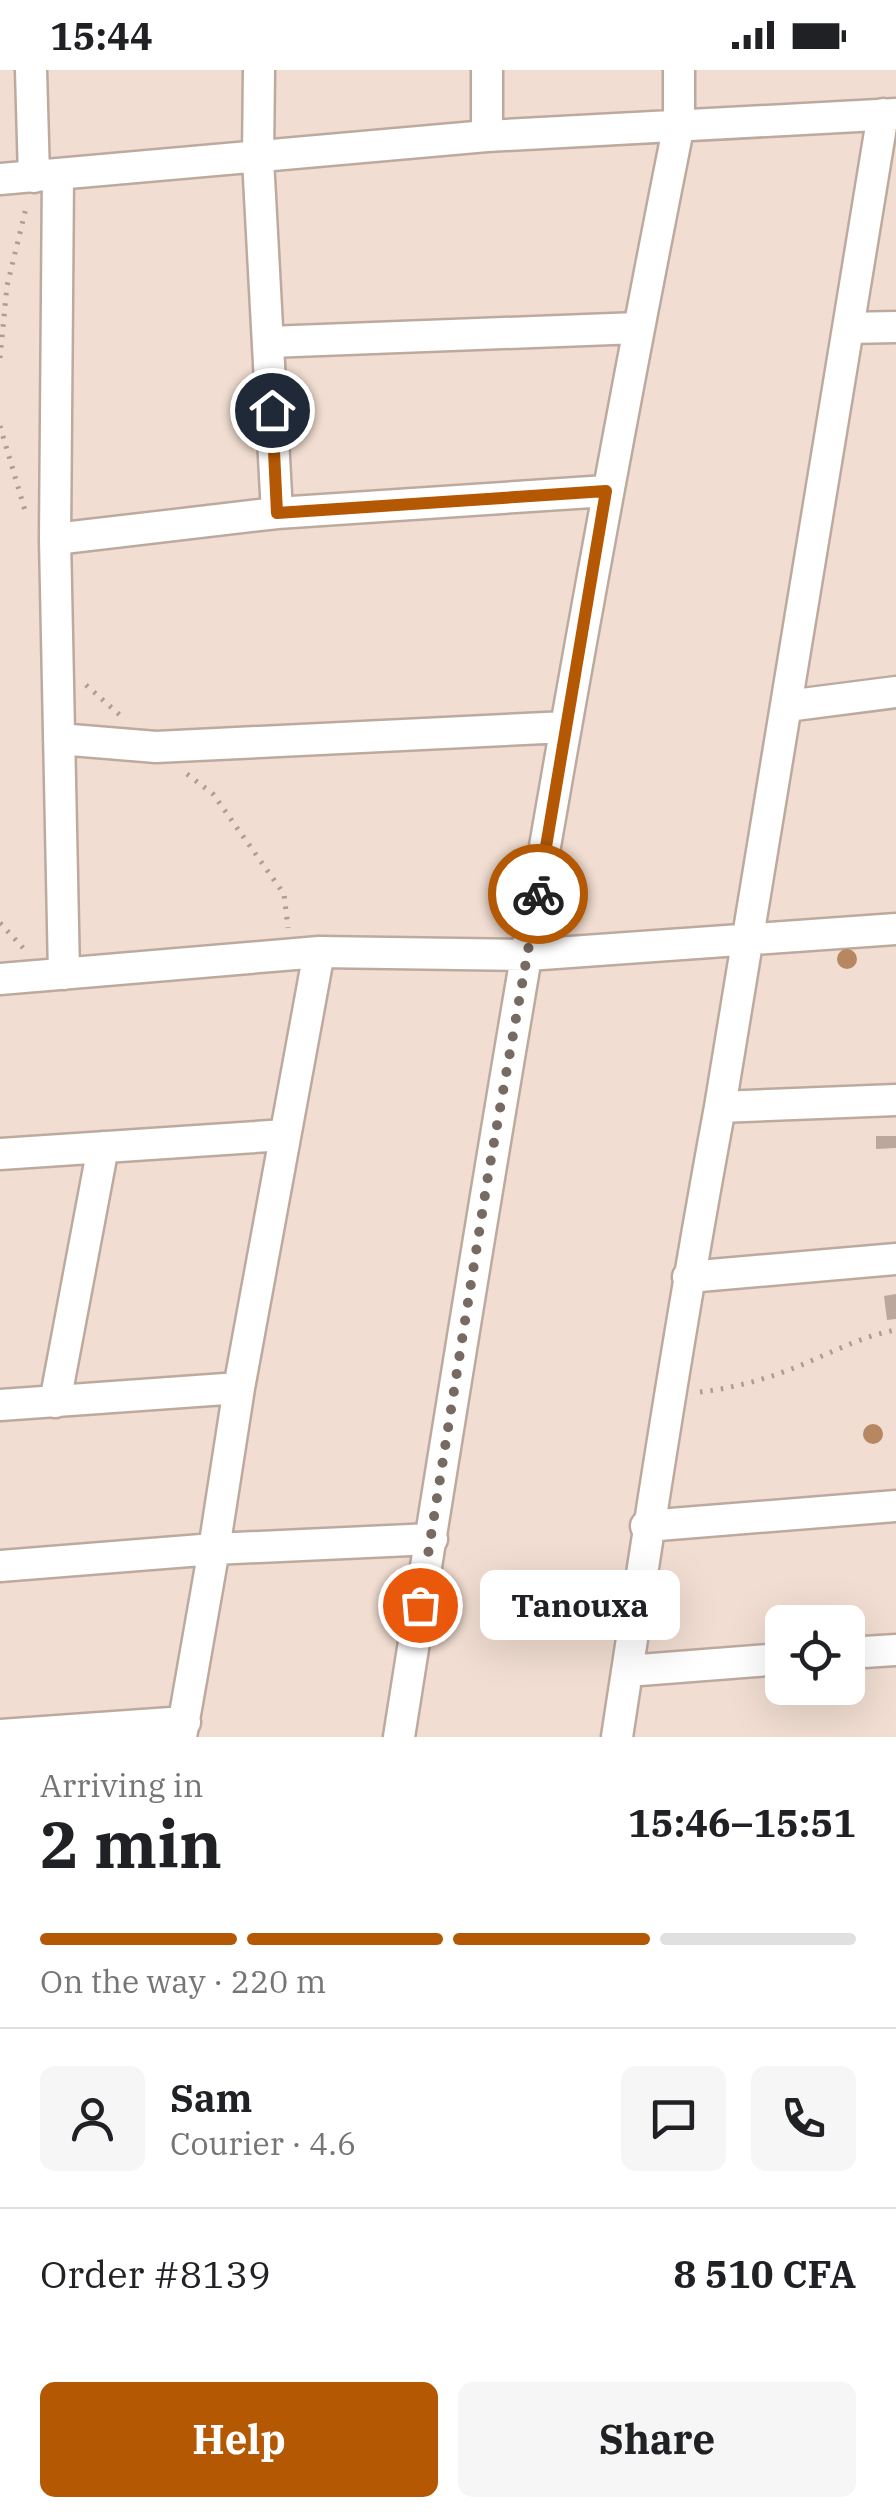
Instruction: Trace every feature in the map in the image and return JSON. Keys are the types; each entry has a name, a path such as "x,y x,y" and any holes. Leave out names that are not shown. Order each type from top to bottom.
{"street":[{"path":"31,70 46,176 64,974"},
{"path":"259,70 258,159 277,513"},
{"path":"487,70 487,136"},
{"path":"399,1737 488,1176 606,491 679,124 679,70"},
{"path":"0,180 487,136 890,114 848,328 750,938 688,1277 673,1393 646,1526 617,1737"},
{"path":"848,328 896,327"},
{"path":"269,342 638,328"},
{"path":"55,539 277,513 606,491"},
{"path":"786,706 896,692"},
{"path":"60,738 156,748 566,728"},
{"path":"0,979 305,953 528,955 896,929"},
{"path":"0,1735 183,1730 285,1135 305,953"},
{"path":"720,1107 896,1100"},
{"path":"0,1154 285,1135"},
{"path":"55,1402 104,1147"},
{"path":"688,1277 896,1260"},
{"path":"0,1404 239,1388"},
{"path":"646,1526 896,1506"},
{"path":"0,1566 432,1539"},
{"path":"865,1653 896,1650"},
{"path":"627,1671 765,1660"}],"path":[{"path":"0,358 7,286 46,176"},
{"path":"0,426 30,530 55,539"},
{"path":"85,684 213,794 284,894 305,953"},
{"path":"673,1393 734,1388 896,1330"}],"building":[{"path":"876,1136 896,1136 896,1148 876,1149"},
{"path":"896,1294 896,1319 887,1320 884,1296"}],"way so far":[{"path":"420,1605 488,1176 538,894"}],"place":[{"name":"Tanouxa","path":"420,1605"}],"route":[{"path":"272,410 277,513 606,491 538,894"}]}
